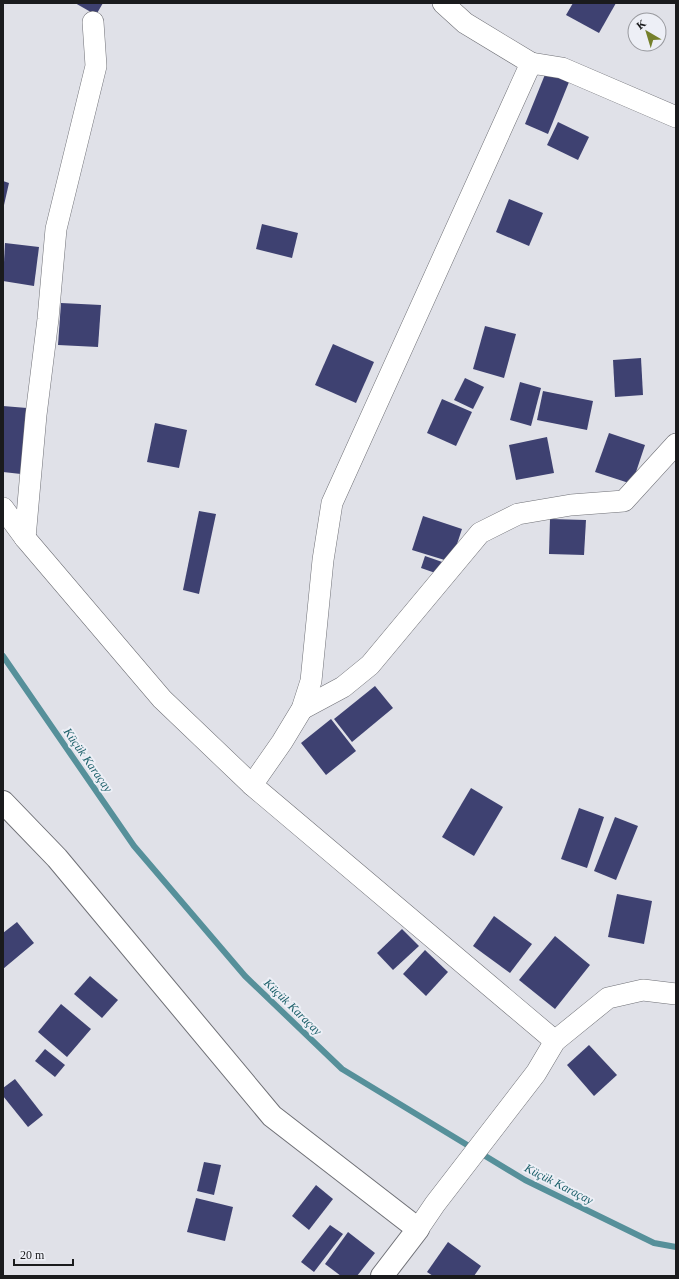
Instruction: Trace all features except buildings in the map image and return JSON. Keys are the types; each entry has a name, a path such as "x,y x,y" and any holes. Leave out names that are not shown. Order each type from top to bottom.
{"street":[{"path":"443,3 465,23 531,63 562,68 676,117"},
{"path":"25,538 36,415 48,319 56,229 96,66 93,22"},
{"path":"252,785 282,742 302,709 311,681 323,560 332,503 531,63"},
{"path":"302,709 343,687 370,665 480,533 518,514 571,505 624,501 676,444"},
{"path":"3,508 25,538 162,699 252,785 555,1041"},
{"path":"3,802 57,858 272,1116 418,1229"},
{"path":"382,1276 435,1204 536,1073 555,1041 608,998 643,990 676,994"}],"waterway":[{"name":"Küçük Karaçay","path":"3,656 134,846 245,976 342,1069 525,1180 654,1243 676,1247"}]}
